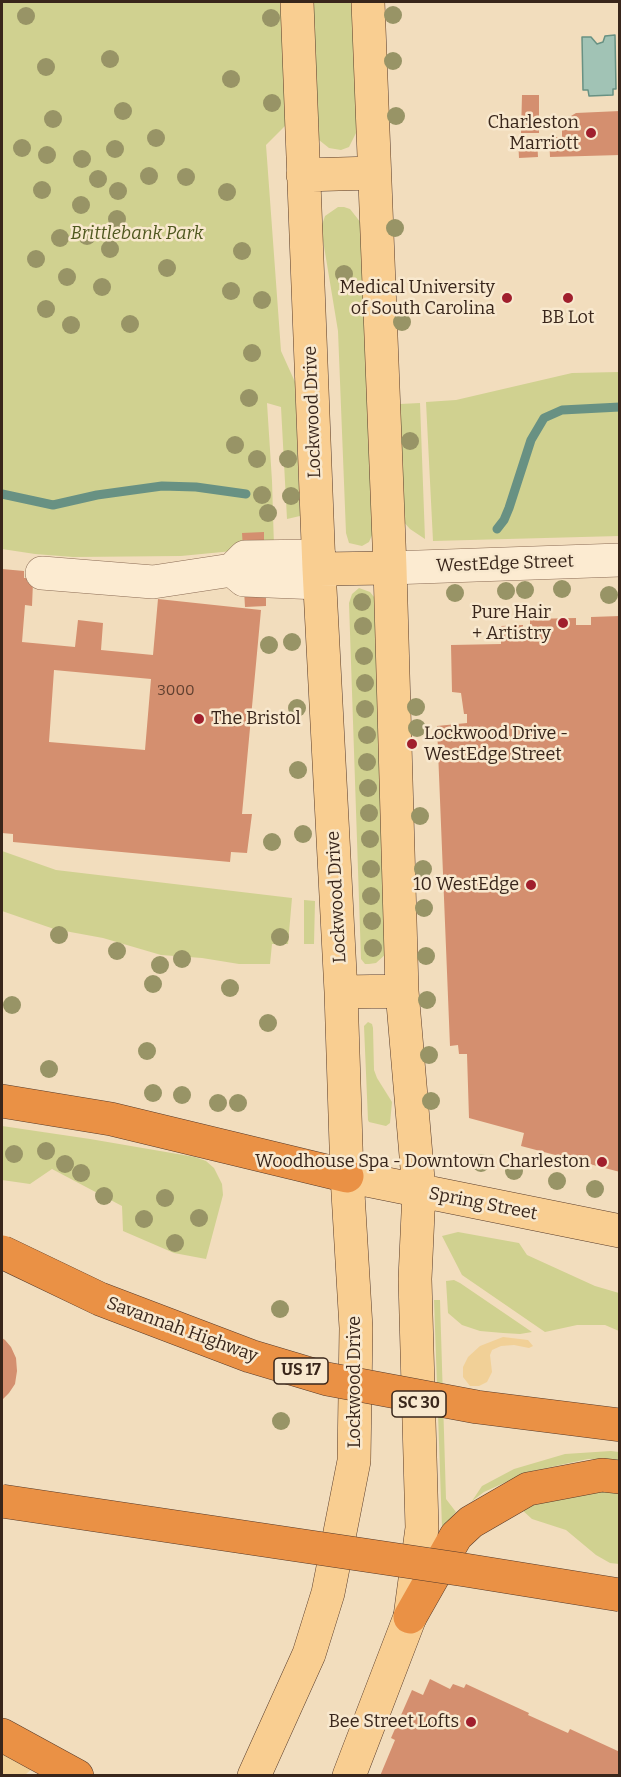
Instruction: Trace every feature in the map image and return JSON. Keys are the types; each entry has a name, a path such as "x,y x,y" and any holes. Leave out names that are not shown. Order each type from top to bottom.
{"highway":[{"path":"2,1101 111,1119 347,1176"},
{"name":"Savannah Highway","path":"2,1252 100,1299 250,1356 327,1379 477,1407 620,1425"},
{"path":"410,1617 456,1536 471,1522 528,1489 602,1475 620,1477"},
{"path":"2,1501 620,1595"},
{"path":"2,1735 77,1776"}],"main road":[{"name":"Lockwood Drive","path":"254,1776 309,1654 328,1593 354,1461 356,1328 319,569 297,2"},
{"path":"368,2 390,568 402,991 419,1191"},
{"path":"303,175 374,173"},
{"path":"319,569 390,568"},
{"path":"341,992 402,991"},
{"name":"Spring Street","path":"347,1176 620,1231"},
{"name":"SC 30","path":"349,1776 410,1617 422,1527 415,1280 419,1191"}],"street":[{"path":"42,573 153,582 232,570 245,557 319,569"},
{"name":"WestEdge Street","path":"390,568 620,560"}],"green space":[{"name":"Brittlebank Park","path":"2,2 283,2 287,124 266,145 281,351 295,382 300,516 287,519 281,407 267,403 274,547 181,556 73,557 2,549"},
{"path":"312,2 354,2 357,131 349,147 341,150 329,148 319,140"},
{"path":"338,207 350,209 361,223 373,533 369,542 362,546 349,543 346,533 338,331 321,228 325,216"},
{"path":"619,372 619,536 433,541 426,402 456,400 572,373"},
{"path":"420,403 425,539 410,529 402,520 400,404"},
{"path":"359,588 370,592 374,597 387,953 376,963 369,964 365,964 361,959 349,603 352,594"},
{"path":"2,851 56,870 292,898 288,944 272,944 270,964 239,964 161,955 103,938 54,929 2,911"},
{"path":"304,900 315,901 314,944 304,944"},
{"path":"368,1022 373,1028 374,1070 392,1102 390,1123 386,1126 368,1120 364,1026"},
{"path":"2,1126 195,1157 206,1161 214,1168 222,1184 223,1195 206,1259 174,1253 123,1231 122,1206 52,1169 30,1184 2,1180"},
{"path":"458,1232 519,1243 527,1255 595,1286 619,1293 619,1331 605,1325 577,1325 545,1332 462,1275 442,1236"},
{"path":"454,1280 532,1332 520,1334 480,1331 462,1325 448,1313 446,1281"},
{"path":"434,1300 440,1300 446,1499 456,1512 442,1528"},
{"path":"619,1452 619,1460 588,1459 528,1472 484,1492 472,1501 482,1486 514,1469 565,1454"},
{"path":"592,1490 619,1491 619,1564 610,1563 596,1555 566,1530 532,1519 522,1510 538,1502"}],"sand":[{"path":"503,1337 528,1340 533,1346 529,1348 514,1345 501,1346 492,1350 490,1355 492,1372 487,1382 479,1386 470,1386 463,1377 463,1367 468,1357 480,1346"},
{"path":"2,1752 33,1768 27,1775 4,1775 2,1773"}],"shaded area":[{"path":"615,35 616,89 613,89 613,95 589,96 588,90 583,90 582,37 591,37 597,44 603,42 605,36"}],"building":[{"path":"522,95 539,95 539,133 521,133"},
{"name":"Charleston Marriott","path":"620,111 620,155 550,157 549,137 562,137 562,130 571,116 576,113"},
{"path":"537,138 538,157 519,158 518,139"},
{"path":"264,532 264,549 243,549 242,533"},
{"name":"The Bristol","path":"2,569 24,571 24,578 28,578 27,582 33,582 32,606 25,605 22,642 75,647 78,620 103,623 101,650 153,655 158,599 261,610 242,814 252,814 247,853 231,852 230,862 13,842 13,834 2,833","holes":["54,670 151,679 145,750 49,742"]},
{"path":"266,589 266,606 245,607 244,590"},
{"name":"10 WestEdge","path":"620,616 620,1172 521,1146 524,1133 469,1118 467,1054 459,1054 458,1045 450,1046 437,726 467,723 461,693 452,692 451,645 501,644 501,626 530,627 530,619 576,618 576,625 591,625 591,617"},
{"path":"2,1338 11,1347 16,1358 17,1371 15,1384 2,1400"},
{"name":"Bee Street Lofts","path":"430,1679 450,1689 453,1684 464,1688 466,1684 568,1733 570,1729 620,1752 620,1776 380,1776 395,1740 391,1738 412,1690 423,1695"}],"waterway":[{"path":"497,529 509,508 531,440 544,418 562,410 620,407"},
{"path":"2,494 53,505 97,495 162,486 196,487 246,494"}],"place":[{"name":"Charleston Marriott","path":"591,133"},
{"name":"Medical University of South Carolina","path":"507,298"},
{"name":"BB Lot","path":"568,298"},
{"name":"Pure Hair + Artistry","path":"563,623"},
{"name":"The Bristol","path":"199,719"},
{"name":"Lockwood Drive - WestEdge Street","path":"412,744"},
{"name":"10 WestEdge","path":"531,885"},
{"name":"Woodhouse Spa - Downtown Charleston","path":"602,1162"},
{"name":"Bee Street Lofts","path":"471,1722"}]}
